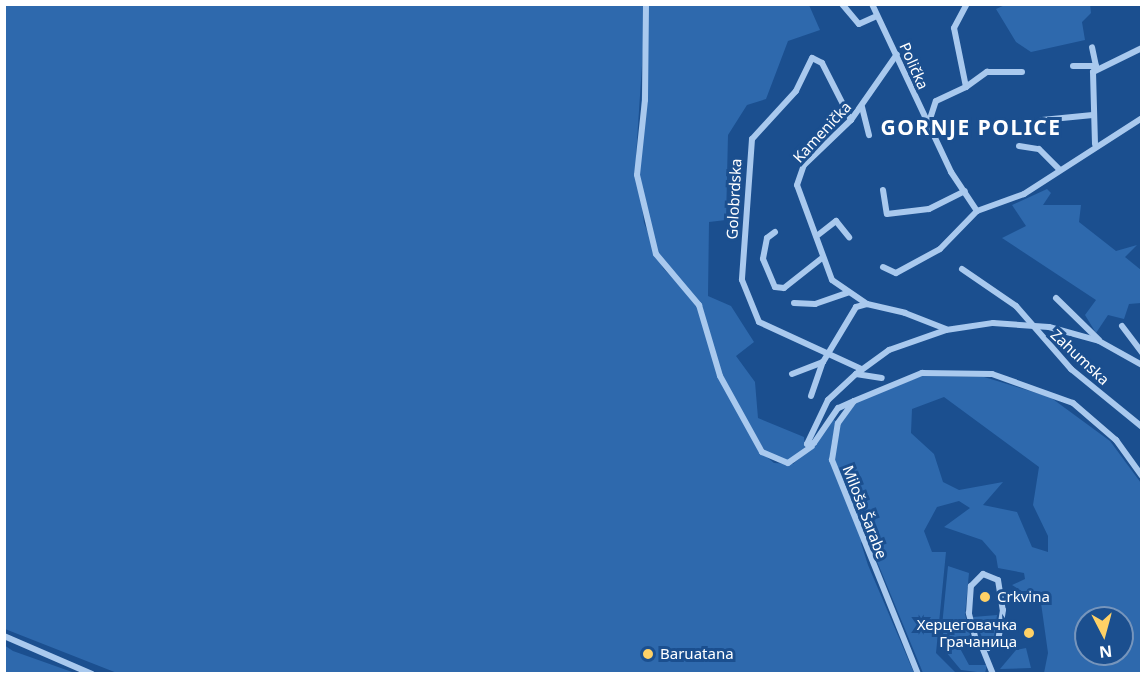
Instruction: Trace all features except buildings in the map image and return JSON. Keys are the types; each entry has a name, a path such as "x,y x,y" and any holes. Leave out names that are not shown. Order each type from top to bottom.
{"street":[{"path":"646,4 645,99 637,175 656,254 699,305 720,376 762,452 788,463 812,446 838,408 922,373 992,374 1063,397 1086,412 1116,440 1142,476"},
{"path":"842,4 859,24 875,17"},
{"name":"Polička","path":"872,4 875,17 897,54 928,125 977,211"},
{"path":"965,5 954,28 966,87"},
{"path":"1092,47 1096,66 1093,116 1095,144"},
{"path":"1073,66 1096,66 1142,48"},
{"name":"Kamenička","path":"897,54 862,106 800,173 798,193 818,235 822,258 832,280 867,304 946,330"},
{"name":"Golobrdska","path":"850,120 822,63 812,58 796,91 758,128 748,152 746,299 764,326 859,372 882,378"},
{"path":"928,125 936,101 966,87 987,72 1022,72"},
{"path":"862,106 869,135"},
{"path":"1042,120 1093,116"},
{"path":"883,267 896,273 940,249 977,211 1012,201 1095,144 1142,118"},
{"path":"1019,146 1039,148 1059,169"},
{"path":"883,190 887,214 928,209 965,191"},
{"path":"818,235 836,221 849,237"},
{"path":"775,232 767,238 763,259 775,287 784,288 822,258"},
{"path":"962,269 1034,325"},
{"path":"794,303 815,304 848,293"},
{"path":"1056,298 1080,316 1099,341"},
{"path":"811,396 823,362 841,339 850,314 867,304"},
{"path":"812,446 807,439 828,400 859,372 889,350 946,330 1034,325 1099,341 1141,364"},
{"name":"Zahumska","path":"1034,325 1071,369 1142,427"},
{"path":"1122,326 1142,352"},
{"path":"792,374 823,362"},
{"name":"Miloša Šarabe","path":"854,401 838,423 832,460 918,674"},
{"path":"990,661 1003,613 1001,588 995,577 983,574 971,586 969,613 990,661 993,674"},
{"path":"4,636 92,674"},
{"path":"982,647 995,645"}],"shaded area":[{"path":"1090,4 1091,13 1082,22 1085,40 1031,52 1016,42 996,9 1005,5"},
{"path":"4,5 646,5 636,156 644,223 663,268 698,305 713,359 762,453 774,463 793,464 815,445 831,418 836,421 831,447 840,423 859,400 922,376 984,377 1050,397 1110,441 1141,483 1141,673 1044,673 1048,653 1041,603 1012,585 1025,579 1024,573 998,568 996,556 982,540 944,527 970,508 959,501 937,507 924,531 932,552 946,552 936,653 956,673 923,673 867,537 861,543 868,565 914,673 117,673 5,629","holes":["944,397 1039,467 1033,505 1048,536 1048,552 1032,547 1017,512 983,505 1003,482 959,490 943,482 934,454 911,433 912,409"]},
{"path":"647,5 809,5 820,30 788,41 766,99 747,105 728,135 726,220 709,222 708,296 731,306 754,342 736,356 755,382 758,418 804,437 805,449 798,459 779,462 769,458 721,376 700,305 657,254 637,175"},
{"path":"1047,189 1051,193 1043,205 1081,205 1079,222 1116,251 1137,245 1125,257 1141,270 1141,303 1129,304 1124,319 1108,315 1096,333 1085,315 1096,300 1002,238 1026,226 1012,205"},
{"path":"948,566 969,573 965,614 970,635 956,641 969,665 987,665 985,673 961,670 946,652 942,626"},
{"path":"997,615 993,644 986,646 973,617"},
{"path":"4,645 13,651 75,673 5,673"},
{"path":"1026,648 1031,668 1000,669 1016,650"}],"place":[{"name":"Crkvina","path":"985,597"},
{"name":"Херцеговачка Грачаница","path":"1029,633"},
{"name":"Baruatana","path":"648,654"}],"district":[{"name":"GORNJE POLICE","path":"971,127"}]}
